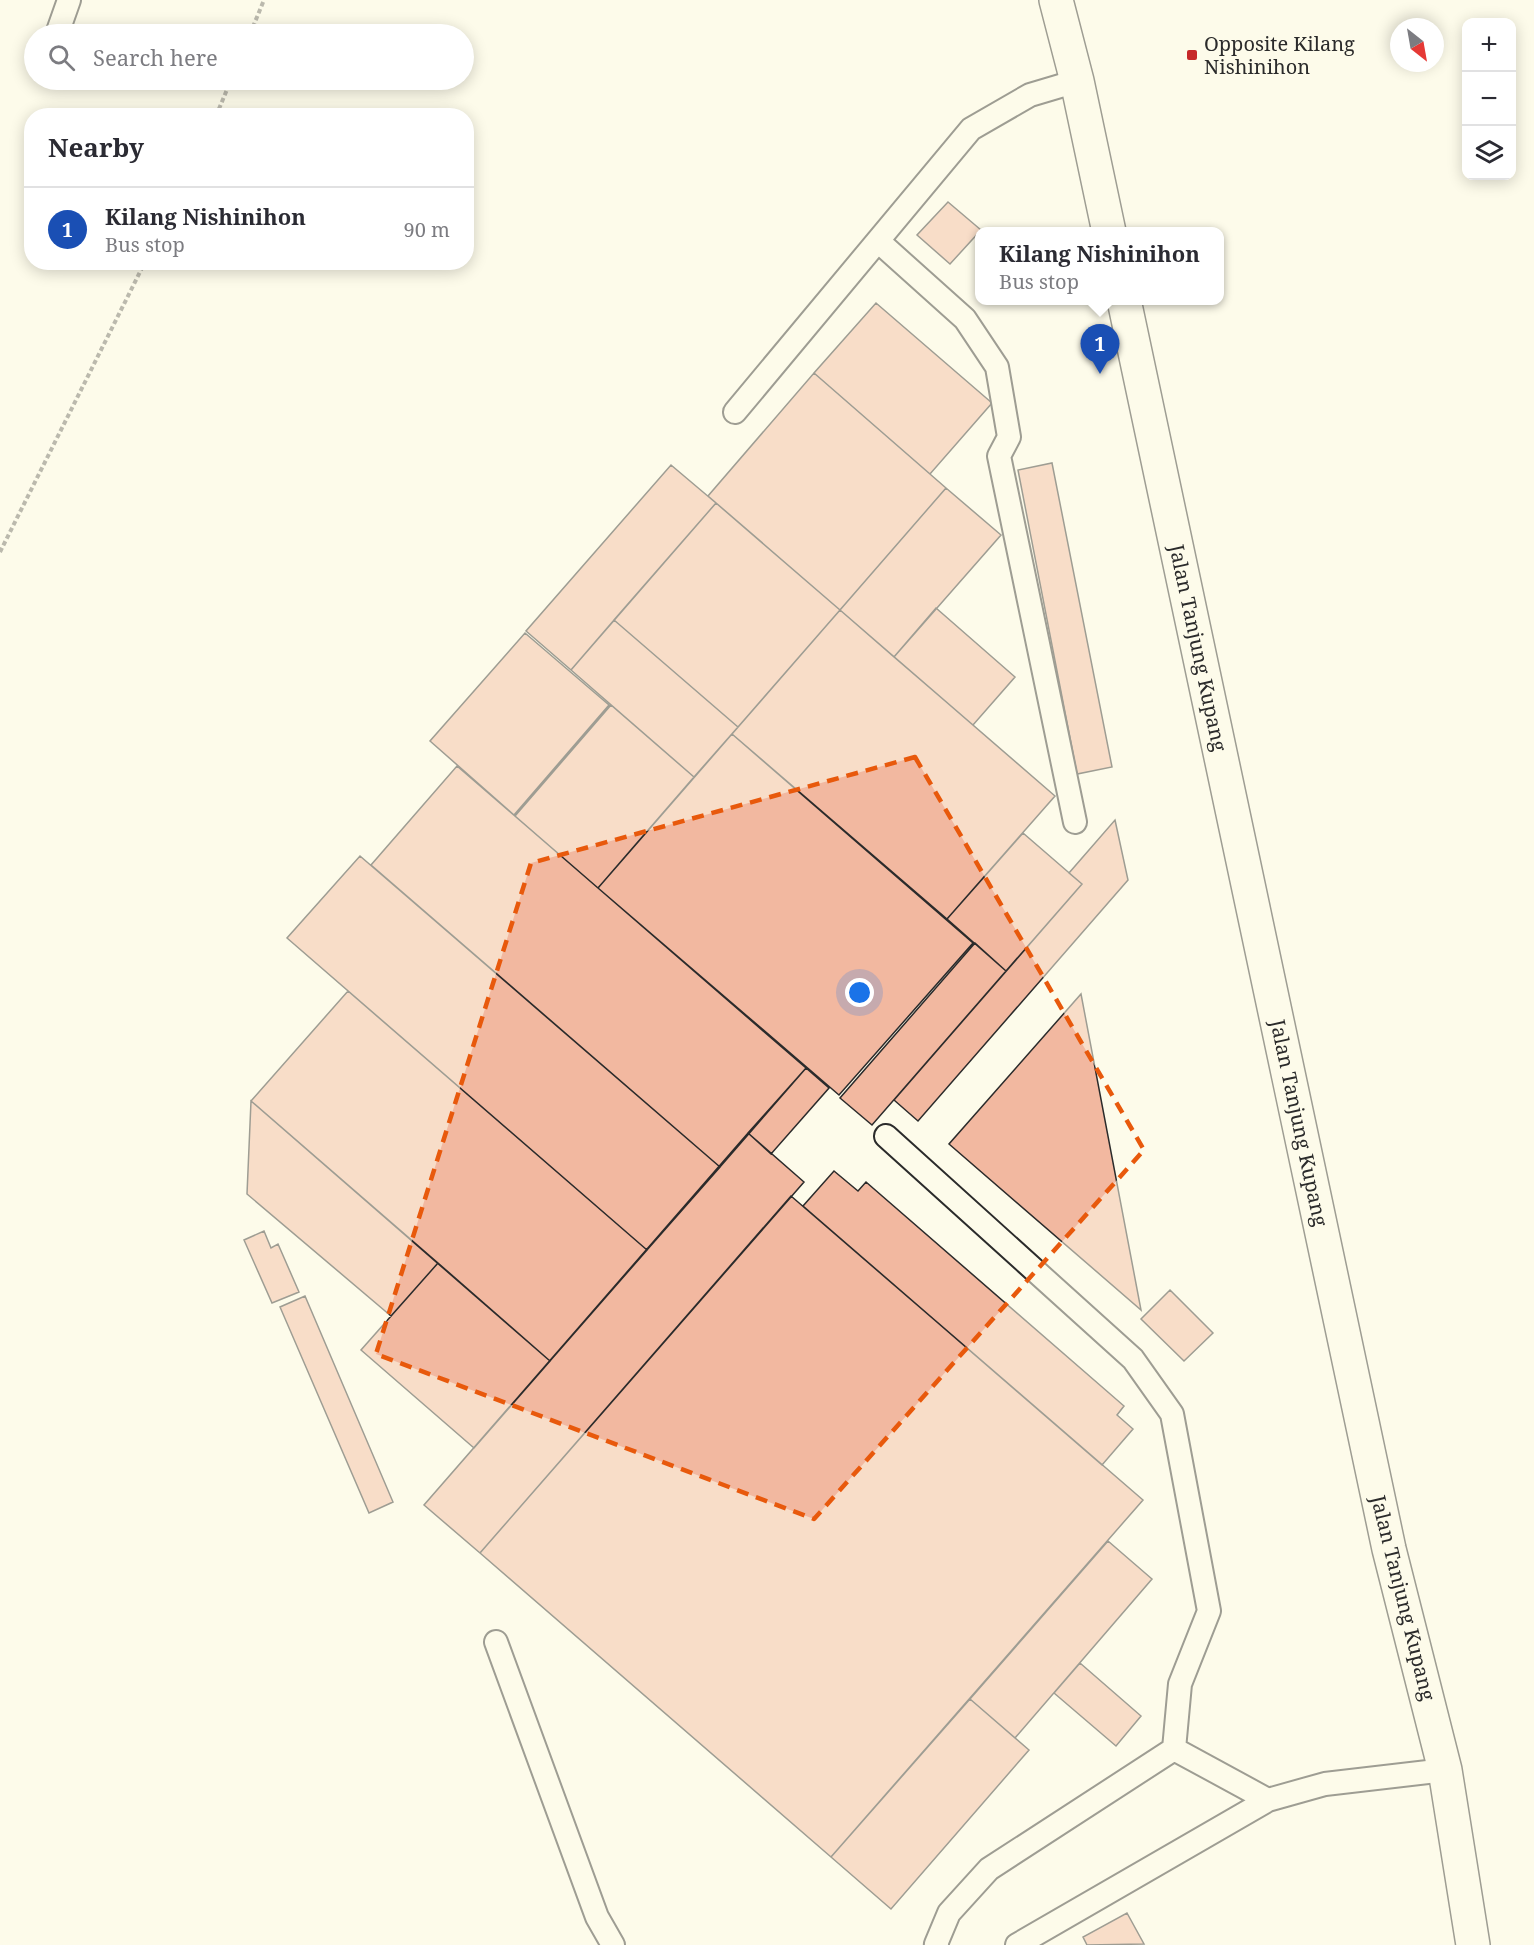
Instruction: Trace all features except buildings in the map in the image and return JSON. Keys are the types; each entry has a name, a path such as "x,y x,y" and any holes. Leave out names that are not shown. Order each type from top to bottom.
{"main road":[{"path":"1056,0 1077,81 1108,227"},
{"name":"Jalan Tanjung Kupang","path":"1125,305 1389,1549 1445,1770 1473,1945"}],"lane":[{"path":"61,24 69,0"},
{"path":"735,412 971,129 1030,95 1077,81"},
{"path":"878,241 965,319 997,367 1009,437 999,456 1075,822"},
{"path":"886,1136 1133,1359 1172,1414 1209,1611 1180,1684 1174,1749"},
{"path":"496,1642 597,1917 613,1945"},
{"path":"1174,1749 1268,1800"},
{"path":"937,1945 949,1914 989,1869 1174,1749"},
{"path":"1017,1945 1268,1800 1325,1784 1445,1770"}],"path":[{"path":"254,24 264,0"},
{"path":"219,108 227,90"},
{"path":"0,552 141,270"}],"highlighted area":[{"path":"915,757 1144,1150 814,1519 376,1354 531,863"}],"place":[{"name":"Opposite Kilang Nishinihon","path":"1192,55"},
{"name":"Kilang Nishinihon","path":"1100,374"}]}
